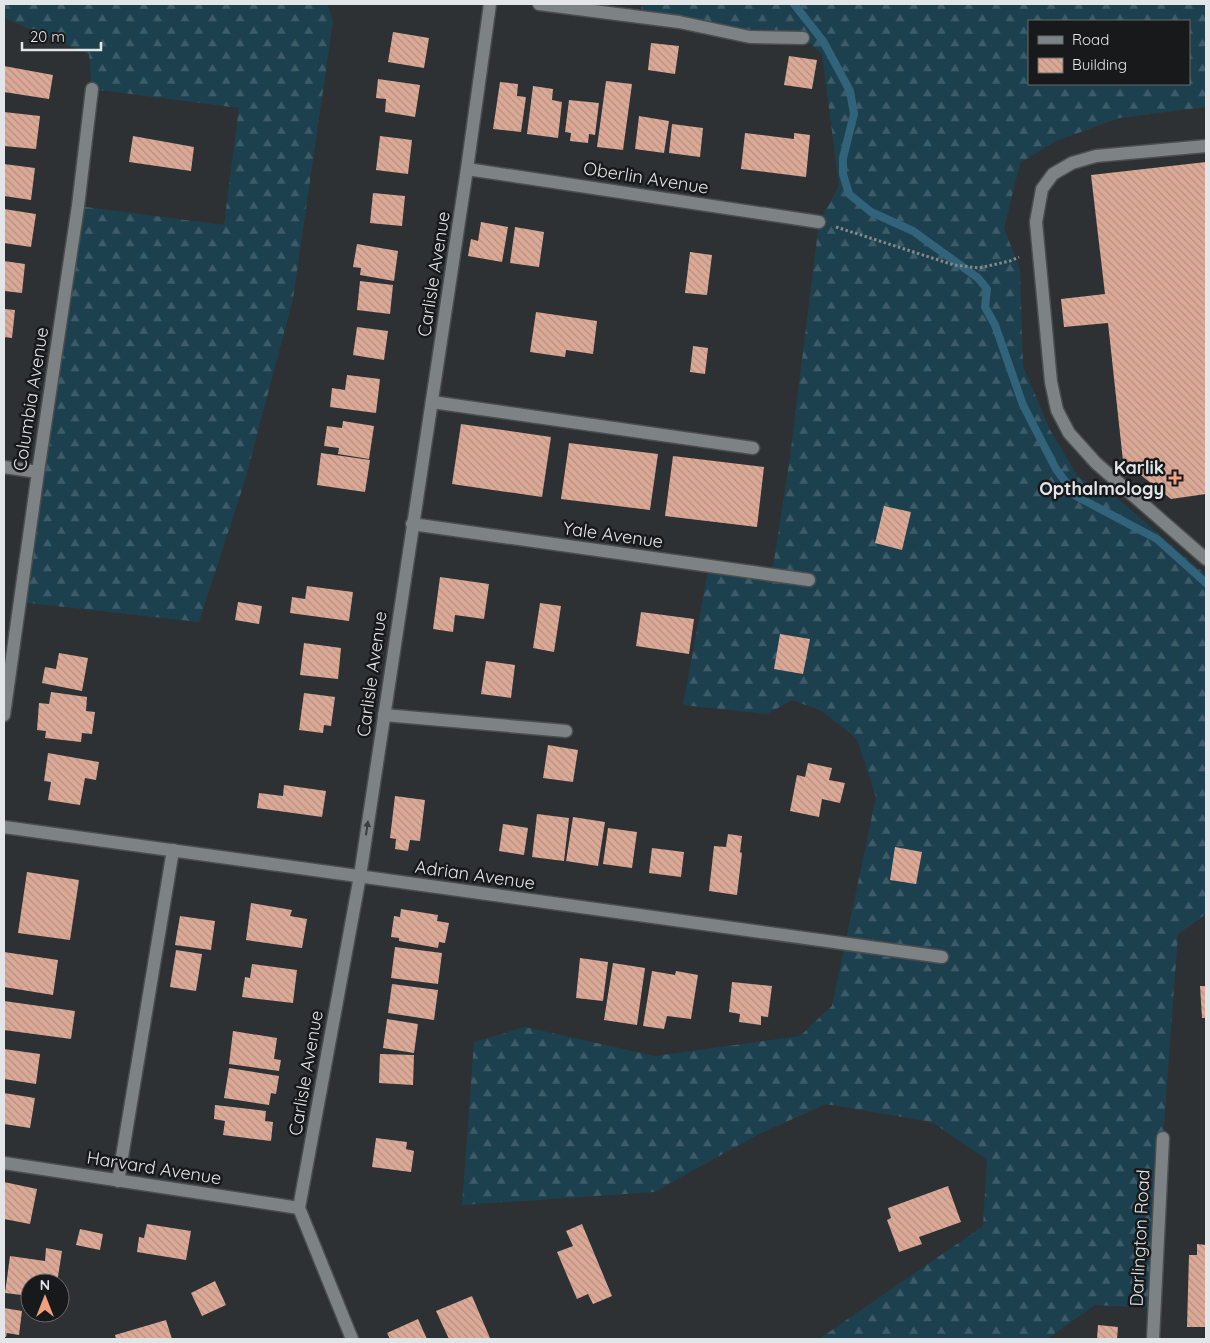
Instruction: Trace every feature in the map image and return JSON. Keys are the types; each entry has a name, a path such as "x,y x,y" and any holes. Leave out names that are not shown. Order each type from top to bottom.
{"street":[{"name":"Carlisle Avenue","path":"299,1208 360,876 412,524 468,169 490,4"},
{"path":"540,4 679,22 750,37 803,38"},
{"name":"Columbia Avenue","path":"4,715 78,206 92,89"},
{"path":"1206,146 1096,156 1072,163 1053,174 1042,189 1036,222 1051,382 1057,410 1069,433 1096,464 1206,559"},
{"name":"Oberlin Avenue","path":"468,169 818,222"},
{"path":"432,402 752,448"},
{"path":"4,467 38,472"},
{"name":"Yale Avenue","path":"412,524 809,580"},
{"path":"384,715 566,732"},
{"name":"Adrian Avenue","path":"4,826 942,957"},
{"path":"118,1181 173,850"},
{"name":"Darlington Road","path":"1153,1339 1163,1138"},
{"name":"Harvard Avenue","path":"4,1163 299,1208"},
{"path":"299,1208 352,1339"}],"path":[{"path":"818,222 954,265 979,268 1010,262 1039,249"}],"green space":[{"path":"4,4 327,4 333,21 293,299 245,480 199,622 20,602 78,206 224,225 239,108 92,89 89,54 4,18"},
{"path":"642,4 1206,4 1206,107 1119,118 1056,141 1020,163 1004,228 1020,270 1023,366 1050,430 1078,477 1118,499 1206,575 1206,914 1178,934 1163,1138 1154,1308 1095,1305 1047,1339 819,1339 983,1226 987,1160 932,1122 826,1104 759,1134 654,1192 462,1205 474,1042 525,1027 655,1056 800,1036 832,1006 876,797 857,739 822,711 792,700 767,714 683,705 709,566 772,574 790,457 819,222 839,186 822,54 803,38 640,17"}],"building":[{"path":"393,32 429,38 424,68 388,62"},
{"path":"651,43 679,46 675,74 648,70"},
{"path":"789,56 817,60 812,89 784,85"},
{"path":"4,66 53,75 49,99 4,92"},
{"path":"378,79 420,85 415,117 385,112 386,99 376,98"},
{"path":"606,81 632,84 623,150 597,147"},
{"path":"500,82 518,84 517,96 526,97 521,132 493,129"},
{"path":"533,86 553,89 552,100 562,102 558,138 527,134"},
{"path":"569,100 599,103 595,135 589,134 588,143 570,141 571,133 565,132"},
{"path":"4,112 40,116 36,149 4,146"},
{"path":"639,116 669,121 664,153 635,149"},
{"path":"672,124 703,128 700,157 669,153"},
{"path":"745,133 794,139 794,133 810,135 806,177 741,169"},
{"path":"133,136 194,147 191,171 129,162"},
{"path":"380,136 412,140 408,174 376,170"},
{"path":"1206,162 1206,494 1171,499 1123,461 1108,323 1064,327 1061,299 1105,294 1091,175"},
{"path":"4,164 35,168 31,200 4,196"},
{"path":"373,193 405,196 402,226 370,223"},
{"path":"4,209 36,214 31,247 4,243"},
{"path":"481,222 508,227 502,262 468,256 471,239 478,241"},
{"path":"515,227 544,232 539,267 510,263"},
{"path":"357,244 398,251 394,281 360,275 361,268 353,267"},
{"path":"690,252 712,255 707,295 685,293"},
{"path":"4,261 25,264 22,293 4,291"},
{"path":"360,281 393,285 390,314 357,310"},
{"path":"4,309 15,310 12,338 4,337"},
{"path":"536,312 597,321 593,354 566,350 565,357 530,352"},
{"path":"357,327 388,331 384,360 353,355"},
{"path":"693,346 708,348 705,374 690,372"},
{"path":"347,375 380,379 376,413 330,407 332,388 345,390"},
{"path":"343,421 374,426 369,459 338,454 339,448 324,446 327,426 342,428"},
{"path":"461,424 551,437 542,497 452,484"},
{"path":"569,443 658,454 650,510 561,499"},
{"path":"321,453 370,460 365,492 317,485"},
{"path":"673,456 764,467 757,527 665,516"},
{"path":"884,506 911,512 902,550 875,543"},
{"path":"440,577 489,584 484,619 455,615 453,632 433,629"},
{"path":"307,586 353,592 349,621 290,613 292,597 305,599"},
{"path":"238,602 262,606 259,624 235,620"},
{"path":"540,603 561,606 554,652 533,648"},
{"path":"641,612 694,619 689,654 636,646"},
{"path":"780,634 810,639 803,674 774,669"},
{"path":"304,643 341,648 338,679 300,675"},
{"path":"59,653 88,658 82,691 42,683 45,667 56,669"},
{"path":"486,661 515,665 511,698 481,694"},
{"path":"51,692 87,697 86,711 95,712 92,734 82,733 81,742 45,738 46,731 37,730 39,703 49,704"},
{"path":"304,693 335,697 331,726 324,725 323,733 299,730"},
{"path":"548,745 578,750 573,782 543,778"},
{"path":"48,753 99,762 96,780 85,778 80,805 48,800 51,782 44,781"},
{"path":"808,763 832,768 829,780 845,783 840,803 822,799 819,817 790,811 797,775 805,777"},
{"path":"284,785 326,791 322,817 257,808 259,793 283,796"},
{"path":"395,796 425,800 420,841 410,840 408,851 395,849 396,839 390,838"},
{"path":"537,814 569,818 564,861 532,857"},
{"path":"573,817 605,822 598,866 566,861"},
{"path":"503,824 528,828 524,855 499,851"},
{"path":"608,828 637,832 632,868 603,864"},
{"path":"728,834 742,836 737,895 709,891 714,846 726,847"},
{"path":"895,847 922,852 916,884 890,880"},
{"path":"652,848 684,852 681,877 649,873"},
{"path":"27,872 79,880 70,940 18,933"},
{"path":"251,903 292,910 290,916 307,919 302,948 246,940"},
{"path":"401,909 438,915 437,921 449,923 445,943 439,942 438,948 399,941 399,938 391,937 394,916 400,917"},
{"path":"180,916 215,921 211,950 175,945"},
{"path":"395,947 442,953 438,984 391,978"},
{"path":"176,950 202,954 196,991 170,987"},
{"path":"4,952 58,960 53,995 4,987"},
{"path":"580,958 608,962 603,1001 576,998"},
{"path":"613,963 645,968 637,1025 604,1020"},
{"path":"252,964 297,970 293,1003 242,997 245,977 250,978"},
{"path":"652,971 675,975 676,971 698,975 691,1019 667,1016 664,1029 643,1026"},
{"path":"732,982 772,986 768,1017 761,1016 761,1025 739,1022 740,1014 729,1012"},
{"path":"392,984 438,990 434,1020 388,1013"},
{"path":"1200,986 1206,986 1206,1018 1202,1018"},
{"path":"4,1001 75,1011 71,1039 4,1030"},
{"path":"387,1019 418,1024 414,1053 383,1048"},
{"path":"233,1031 277,1038 274,1059 281,1060 279,1071 229,1064"},
{"path":"4,1049 40,1054 36,1084 4,1079"},
{"path":"380,1054 414,1055 413,1085 379,1083"},
{"path":"229,1068 279,1076 276,1094 271,1093 269,1105 224,1098"},
{"path":"4,1093 35,1098 30,1128 4,1124"},
{"path":"215,1105 266,1111 265,1121 273,1122 271,1141 223,1135 225,1121 214,1119"},
{"path":"376,1138 407,1142 406,1149 414,1151 411,1172 372,1167"},
{"path":"4,1182 37,1189 30,1224 4,1219"},
{"path":"948,1186 961,1222 919,1237 922,1244 899,1252 887,1220 891,1218 888,1208"},
{"path":"147,1224 191,1231 186,1260 137,1252 139,1237 144,1238"},
{"path":"582,1224 612,1296 593,1304 588,1294 577,1299 557,1252 573,1246 566,1231"},
{"path":"80,1229 103,1234 100,1250 76,1245"},
{"path":"1197,1244 1206,1245 1206,1327 1187,1327 1189,1255 1197,1255"},
{"path":"46,1248 62,1251 59,1273 20,1273 20,1295 5,1293 10,1256 45,1261"},
{"path":"215,1281 226,1305 202,1316 191,1293"},
{"path":"472,1296 490,1338 449,1339 436,1311"},
{"path":"4,1308 20,1311 19,1335 7,1333 6,1337 4,1337"},
{"path":"418,1319 427,1339 390,1339 387,1333"},
{"path":"166,1320 172,1339 116,1339 115,1335"},
{"path":"1098,1325 1118,1327 1117,1339 1097,1339"}],"waterway":[{"path":"794,4 823,41 850,91 854,114 843,158 843,174 849,194 871,212 913,231 978,278 987,289 985,307 995,325 1023,405 1056,469 1076,496 1157,539 1206,583"}],"place":[{"name":"Karlik Opthalmology","path":"1175,478"}]}
